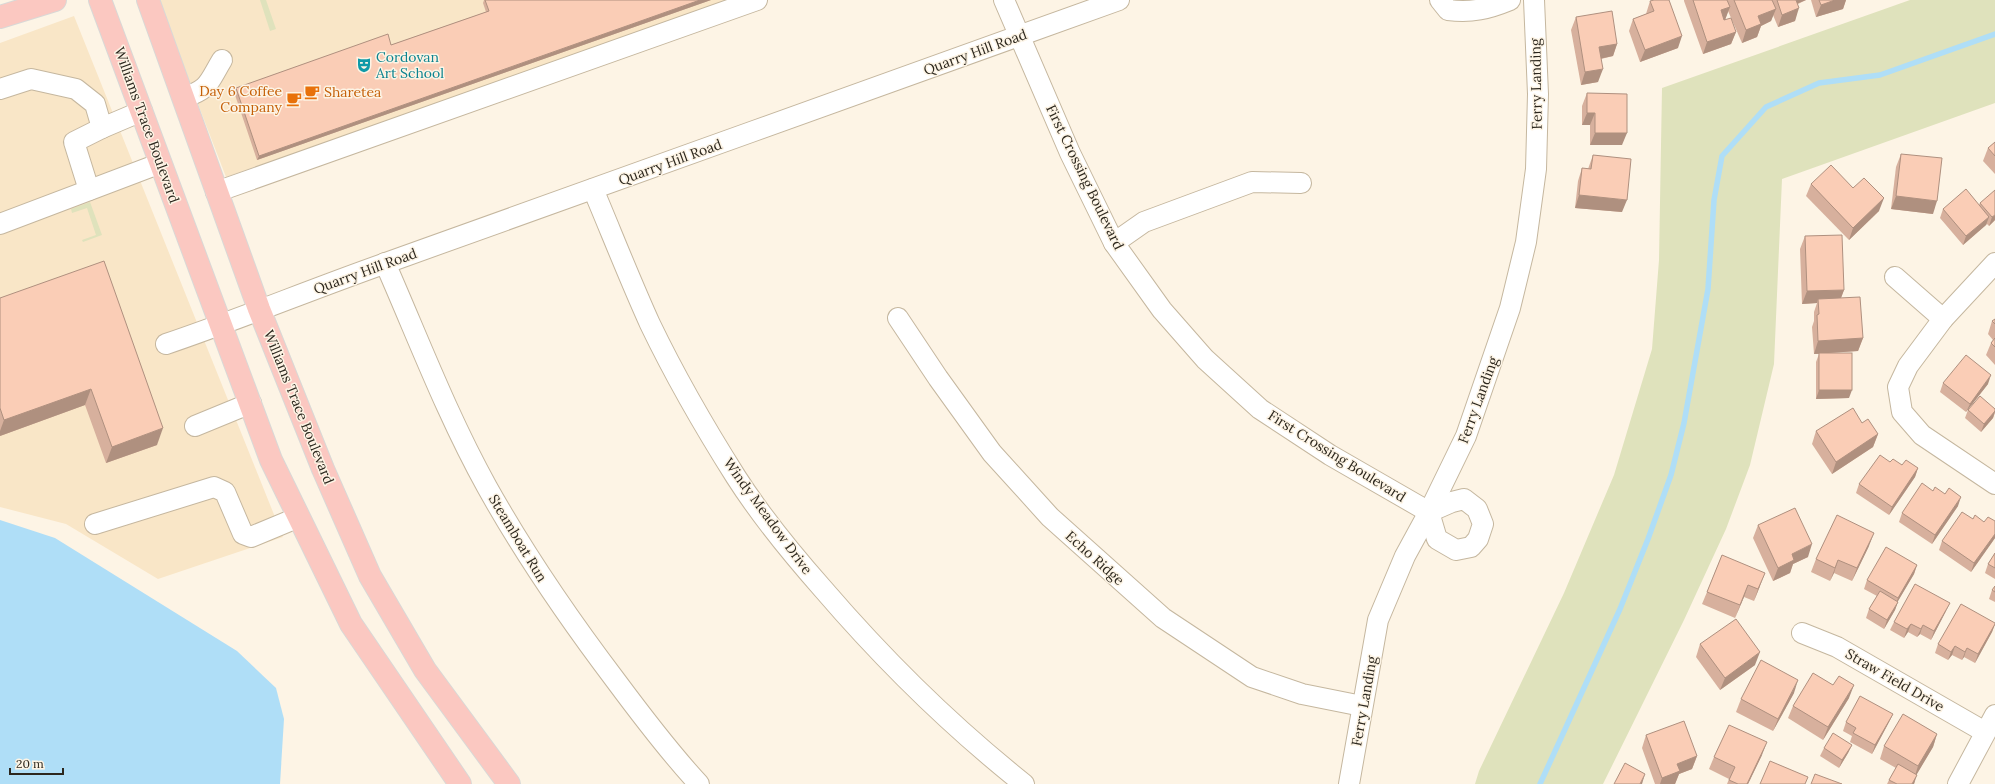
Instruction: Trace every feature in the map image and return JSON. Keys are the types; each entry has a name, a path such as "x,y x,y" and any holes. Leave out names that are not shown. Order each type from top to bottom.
{"main road":[{"path":"0,16 55,0"},
{"name":"Williams Trace Boulevard","path":"100,0 272,460 351,624 460,784"},
{"name":"Williams Trace Boulevard","path":"148,0 259,309 323,469 370,576 425,670 509,784"}],"street":[{"path":"216,192 757,0"},
{"name":"First Crossing Boulevard","path":"1004,0 1070,153 1114,243 1162,310 1205,359 1260,409 1330,455 1429,512"},
{"name":"First Crossing Boulevard","path":"1011,0 1020,36"},
{"name":"Quarry Hill Road","path":"166,344 222,325 259,309 385,263 1119,0"},
{"path":"1440,0 1448,10 1463,12 1489,9 1510,0"},
{"name":"Ferry Landing","path":"1349,784 1378,620 1405,556 1429,512 1466,436 1485,385 1510,308 1526,242 1536,169 1538,94 1534,0"},
{"path":"183,98 200,92 208,85 222,60"},
{"path":"0,89 30,79 76,89 94,104 102,128"},
{"path":"89,190 74,142 142,111"},
{"path":"0,224 161,163"},
{"path":"1114,243 1144,222 1252,182 1301,183"},
{"name":"Windy Meadow Drive","path":"593,189 651,324 690,398 742,484 793,555 862,635 927,700 986,754 1024,784"},
{"name":"Steamboat Run","path":"385,263 448,408 487,486 538,572 583,637 638,710 699,784"},
{"path":"1995,264 1942,319 1908,366 1898,387 1902,412 1922,435 1995,484"},
{"path":"1895,277 1942,319"},
{"name":"Echo Ridge","path":"898,318 992,453 1050,517 1163,618 1252,677 1302,694 1362,706"},
{"path":"195,426 251,403"},
{"path":"95,524 214,487 225,492 243,534 251,537 299,517"},
{"name":"Straw Field Drive","path":"1802,633 1837,647 1985,732"},
{"path":"1958,784 1995,715"}],"shaded area":[{"path":"158,0 735,0 226,177"},
{"path":"74,16 283,537 158,579 66,524 0,507 0,43"}],"green space":[{"path":"260,0 266,0 276,29 270,31"},
{"path":"1910,0 1995,0 1995,103 1782,179 1774,364 1750,465 1726,529 1684,620 1603,784 1475,784 1479,771 1564,593 1614,475 1652,349 1659,260 1662,88"},
{"path":"90,202 102,235 83,242 82,240 96,235 87,208 72,213 71,209"}],"water":[{"path":"0,520 55,538 237,651 276,688 284,719 280,784 0,784"}],"building":[{"path":"485,0 700,0 259,156 236,88 388,34 391,45 489,11"},
{"path":"1669,0 1682,36 1645,50 1633,19 1654,11 1650,1"},
{"path":"1693,0 1727,0 1730,7 1721,10 1724,20 1731,18 1736,32 1707,42"},
{"path":"1734,0 1772,0 1776,9 1758,16 1761,24 1746,30"},
{"path":"1777,0 1796,0 1799,8 1782,15"},
{"path":"1819,0 1835,0 1821,5"},
{"path":"1612,11 1617,44 1599,47 1603,69 1585,72 1576,17"},
{"path":"1587,93 1627,94 1627,133 1595,133 1595,113 1587,113"},
{"path":"1995,142 1995,156 1988,148"},
{"path":"1901,154 1942,158 1937,201 1896,196"},
{"path":"1593,155 1631,159 1627,200 1579,195 1582,168 1591,169"},
{"path":"1831,165 1853,188 1864,178 1884,198 1853,228 1811,184"},
{"path":"1966,189 1989,217 1966,236 1943,209"},
{"path":"1995,190 1995,215 1992,217 1980,203"},
{"path":"1842,235 1844,290 1807,291 1805,236"},
{"path":"104,261 163,428 112,447 91,389 4,420 0,408 0,298"},
{"path":"1860,297 1863,338 1818,341 1818,299"},
{"path":"1995,338 1995,347 1991,343"},
{"path":"1819,353 1852,353 1852,390 1819,390"},
{"path":"1966,355 1991,375 1970,404 1943,383"},
{"path":"1980,396 1995,409 1984,424 1968,410"},
{"path":"1853,408 1862,423 1868,419 1878,434 1836,462 1816,431"},
{"path":"1880,455 1890,462 1893,459 1902,465 1906,460 1918,468 1892,507 1859,484"},
{"path":"1922,483 1933,491 1935,487 1945,494 1949,488 1961,497 1935,535 1902,513"},
{"path":"1795,508 1812,544 1792,554 1794,560 1778,568 1758,525"},
{"path":"1962,512 1973,519 1975,515 1984,522 1988,517 1995,521 1995,534 1974,563 1942,541"},
{"path":"1837,515 1874,533 1857,568 1838,560 1835,568 1816,559"},
{"path":"1886,547 1917,565 1898,598 1867,580"},
{"path":"1995,553 1995,568 1988,564"},
{"path":"1722,555 1765,573 1758,589 1748,585 1740,605 1707,592"},
{"path":"1915,584 1950,603 1934,631 1923,625 1921,629 1911,624 1907,629 1894,622"},
{"path":"1880,591 1898,602 1887,620 1869,609"},
{"path":"1961,604 1995,623 1978,654 1967,648 1965,652 1955,646 1951,652 1938,644"},
{"path":"1736,619 1760,652 1725,678 1700,644"},
{"path":"1761,660 1798,680 1778,719 1741,699"},
{"path":"1813,673 1833,685 1839,676 1854,685 1828,727 1793,706"},
{"path":"1860,696 1893,714 1875,745 1853,733 1856,728 1846,722"},
{"path":"1903,714 1937,734 1918,766 1884,746"},
{"path":"1684,721 1697,756 1677,764 1680,771 1662,778 1646,735"},
{"path":"1729,725 1767,742 1747,784 1738,784 1729,780 1735,767 1714,757"},
{"path":"1833,733 1852,745 1842,760 1824,748"},
{"path":"1770,761 1808,777 1805,784 1760,784"},
{"path":"1625,763 1645,774 1640,784 1614,784"},
{"path":"1898,764 1917,775 1912,784 1897,784 1889,780"},
{"path":"1815,774 1842,784 1811,784"}],"waterway":[{"path":"1540,784 1620,609 1648,539 1671,475 1684,423 1708,289 1714,200 1722,156 1766,107 1819,83 1880,75 1995,34"}],"place":[{"name":"Cordovan Art School","path":"364,65"},
{"name":"Sharetea","path":"312,92"},
{"name":"Day 6 Coffee Company","path":"294,99"}]}
